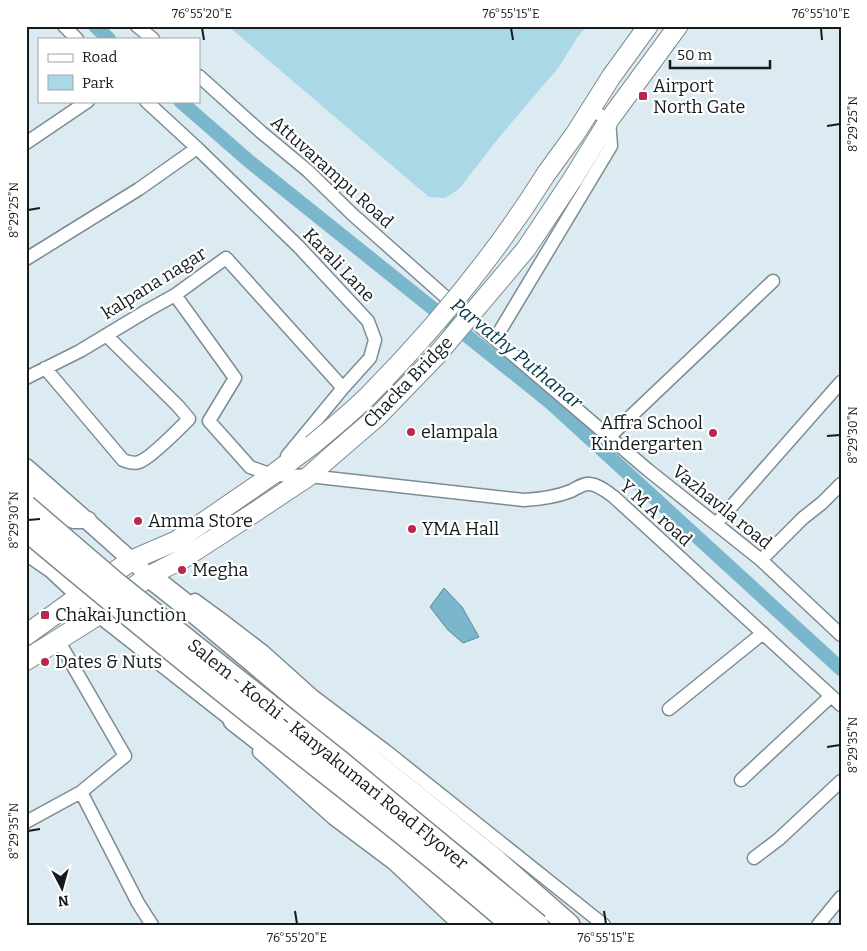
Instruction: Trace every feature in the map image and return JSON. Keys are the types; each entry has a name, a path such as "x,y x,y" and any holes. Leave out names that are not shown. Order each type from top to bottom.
{"highway":[{"path":"26,506 108,598"},
{"path":"26,530 108,598"},
{"path":"149,576 361,752 493,858 569,925"},
{"name":"Salem - Kochi - Kanyakumari Road Flyover","path":"108,598 461,880 512,925"},
{"name":"Salem - Kochi - Kanyakumari Road Flyover","path":"108,598 342,762 538,925"},
{"path":"234,720 322,789 482,925"}],"main road":[{"name":"Chacka Bridge","path":"132,560 176,541 272,475 312,445 367,397 428,332 474,276 525,208 611,77 648,26"},
{"name":"Chacka Bridge","path":"149,576 184,558 309,476 379,415 436,356 526,249 609,120 678,26"},
{"path":"26,635 132,560"},
{"path":"26,660 58,640 108,598 149,576"}],"street":[{"path":"64,26 76,38"},
{"path":"137,26 151,38"},
{"name":"Attuvarampu Road","path":"200,77 308,171 352,214 441,293"},
{"path":"26,143 87,102"},
{"name":"Karali Lane","path":"147,102 198,148 298,247 368,321 375,340 370,358 272,475"},
{"path":"495,339 611,146 609,120 590,109"},
{"path":"26,259 139,189 198,148"},
{"name":"kalpana nagar","path":"26,378 80,351 175,295 226,258 343,388"},
{"path":"609,437 773,281"},
{"name":"Vazhavila road","path":"441,293 648,470 761,560 841,635"},
{"path":"175,295 235,378 209,421"},
{"path":"106,335 189,419"},
{"path":"45,368 124,460 139,462 194,416 202,417 209,421 250,467 272,475"},
{"path":"716,524 841,382"},
{"path":"26,467 149,576"},
{"name":"Y M A road","path":"272,475 309,476 524,500 556,497 584,484 600,487 614,497 836,700"},
{"path":"761,560 803,518 822,504 841,484"},
{"path":"26,488 61,515 74,520 88,520"},
{"path":"26,552 52,570 80,596 108,598 234,720 250,744 334,819 394,864 459,925"},
{"path":"172,594 185,594 221,619 264,652 313,696 393,756 604,925"},
{"path":"669,709 763,633"},
{"path":"26,822 81,792 125,756 58,640"},
{"path":"740,780 836,700"},
{"path":"754,858 780,839 841,781"},
{"path":"81,792 138,903 152,925"},
{"path":"818,925 841,897"}],"green space":[{"path":"228,26 587,26 578,36 559,67 501,135 459,189 445,198 429,197"}],"shaded area":[{"path":"444,588 462,607 479,637 463,643 448,630 430,607"}],"waterway":[{"name":"Parvathy Puthanar","path":"95,26 108,38"},
{"name":"Parvathy Puthanar","path":"181,102 250,162 551,403 841,669"}],"place":[{"name":"Airport North Gate","path":"643,96"},
{"name":"elampala","path":"411,432"},
{"name":"Affra School Kindergarten","path":"713,433"},
{"name":"Amma Store","path":"138,521"},
{"name":"YMA Hall","path":"412,529"},
{"name":"Megha","path":"182,570"},
{"name":"Chakai Junction","path":"45,615"},
{"name":"Dates & Nuts","path":"45,662"}]}
